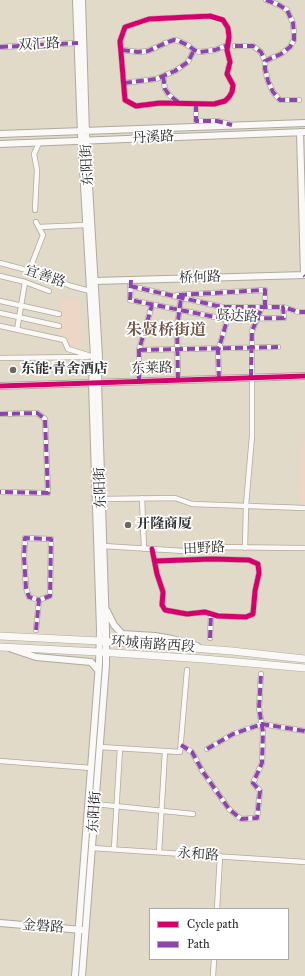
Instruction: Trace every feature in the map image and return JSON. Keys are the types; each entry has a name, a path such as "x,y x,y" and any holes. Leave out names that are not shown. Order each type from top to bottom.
{"main road":[{"name":"东阳街","path":"76,0 83,132 95,281 99,357 95,383 102,500 106,609 103,641"},
{"name":"东阳街","path":"82,0 83,132"},
{"name":"丹溪路","path":"0,134 305,123"},
{"name":"丹溪路","path":"0,144 303,132"},
{"path":"303,132 305,275"},
{"name":"东阳街","path":"82,976 100,747 103,652 95,383 86,225 84,141"},
{"name":"桥何路","path":"95,281 131,283 305,275"},
{"name":"东莱路","path":"0,386 305,376"},
{"path":"106,609 114,625 122,634 155,636 208,649"},
{"name":"环城南路西段","path":"0,636 103,641 208,649 305,659"},
{"path":"3,647 36,657 90,662 98,670"},
{"name":"环城南路西段","path":"3,647 204,659 305,668"},
{"name":"东阳街","path":"75,976 98,670 103,652"},
{"name":"金磐路","path":"0,924 86,930"}],"street":[{"path":"265,61 281,54 290,47 294,40 293,23 287,10 266,0"},
{"path":"210,16 223,20 228,28 228,45 227,50 230,62 227,74 233,85 232,92 225,101 214,104 160,103 136,106 125,100 122,50 120,41 125,27 150,19 210,16"},
{"path":"122,50 138,52 148,51 174,40 200,52 215,50 228,45"},
{"name":"双汇路","path":"0,47 78,43"},
{"path":"235,46 253,46 261,52 265,61 268,81 273,92 280,100 299,100"},
{"path":"124,83 156,79 175,71 188,62 194,50"},
{"path":"163,76 165,89 180,104"},
{"path":"196,104 196,121 217,121 232,126"},
{"path":"35,210 38,170 34,154 39,143"},
{"path":"29,271 43,235 36,222"},
{"path":"39,227 86,225"},
{"name":"宜善路","path":"0,263 29,271 71,286 90,290"},
{"path":"0,276 25,282 49,291"},
{"path":"17,330 25,282"},
{"path":"131,283 169,296 222,307 284,307 299,312 305,312"},
{"name":"贤达路","path":"131,283 130,300 228,319 284,318 284,307"},
{"path":"169,296 265,290 264,307 252,331 252,436 246,505 245,548"},
{"path":"178,380 177,328 181,298"},
{"path":"0,301 59,314"},
{"path":"139,381 139,350 152,305"},
{"path":"219,378 219,348 231,307"},
{"path":"0,313 59,326"},
{"path":"0,326 64,340 68,349 94,357"},
{"path":"139,350 278,347"},
{"path":"0,358 94,357"},
{"path":"0,414 37,413 45,419 48,493 0,492"},
{"path":"142,498 144,549"},
{"path":"102,500 175,498 192,504 305,508"},
{"path":"25,538 51,539 50,596 39,600 29,597 26,588 24,557 25,538"},
{"name":"田野路","path":"103,546 184,551 208,547 305,548"},
{"path":"152,549 155,561 163,592 162,605 165,610 187,614 205,612 218,616 246,617 253,614 255,592 259,573 258,564 249,560 212,559 155,561"},
{"path":"36,630 39,600"},
{"path":"210,638 212,614"},
{"path":"100,747 180,752 186,670"},
{"path":"181,745 192,752 203,772 229,809 241,819 257,818 260,791 253,782 262,763 263,732 259,708 261,674"},
{"path":"207,749 233,734 262,724 305,731"},
{"path":"114,849 120,748"},
{"path":"158,852 165,751"},
{"path":"0,761 91,768"},
{"path":"95,804 161,809 193,814"},
{"name":"永和路","path":"92,848 305,862"},
{"path":"217,908 220,856"},
{"path":"213,976 214,960"}],"shaded area":[{"path":"60,300 79,300 82,348 70,347 61,337"},
{"path":"302,442 305,442 305,503 299,502"}],"marked path":[{"path":"266,0 287,10 293,23 294,34 294,40 290,47 281,54 265,61 268,81 273,92 280,100 299,100"},
{"path":"122,50 138,52 148,51 174,40 200,52 215,50 228,45"},
{"path":"0,47 78,43"},
{"path":"235,46 253,46 261,52 265,61"},
{"path":"124,83 156,79 175,71 188,62 194,50"},
{"path":"163,76 165,89 169,95 178,102"},
{"path":"196,104 196,121 217,121 232,125"},
{"path":"131,280 130,300 225,319 284,318 283,307 299,312 305,312"},
{"path":"130,286 222,307 283,307"},
{"path":"179,295 265,290 265,307"},
{"path":"178,380 177,328 181,298"},
{"path":"139,381 139,350 152,305"},
{"path":"219,379 218,351 231,307"},
{"path":"251,377 252,331 262,307"},
{"path":"139,350 278,347"},
{"path":"0,414 37,413 45,419 48,493 0,492"},
{"path":"36,630 39,600 50,596 51,539 25,538 24,557 26,588 29,597 39,600"},
{"path":"210,638 211,614"},
{"path":"181,745 192,752 203,772 229,809 241,819 257,818 260,791 253,783 262,763 263,732 259,708 261,674"},
{"path":"207,749 233,734 262,724 305,731"}],"cycle path":[{"path":"210,16 223,20 228,28 229,37 227,50 230,62 227,74 233,85 232,92 225,101 214,104 160,103 136,106 125,100 120,41 125,27 149,19 210,16"},
{"path":"0,386 305,376"},
{"path":"152,549 157,574 163,592 162,605 165,610 187,614 205,612 218,616 246,617 253,614 255,591 259,573 258,564 249,560 212,559 155,561"}],"place":[{"name":"东能·青舍酒店","path":"13,370"},
{"name":"开隆商厦","path":"128,525"}],"district":[{"name":"朱贤桥街道","path":"166,331"}]}
